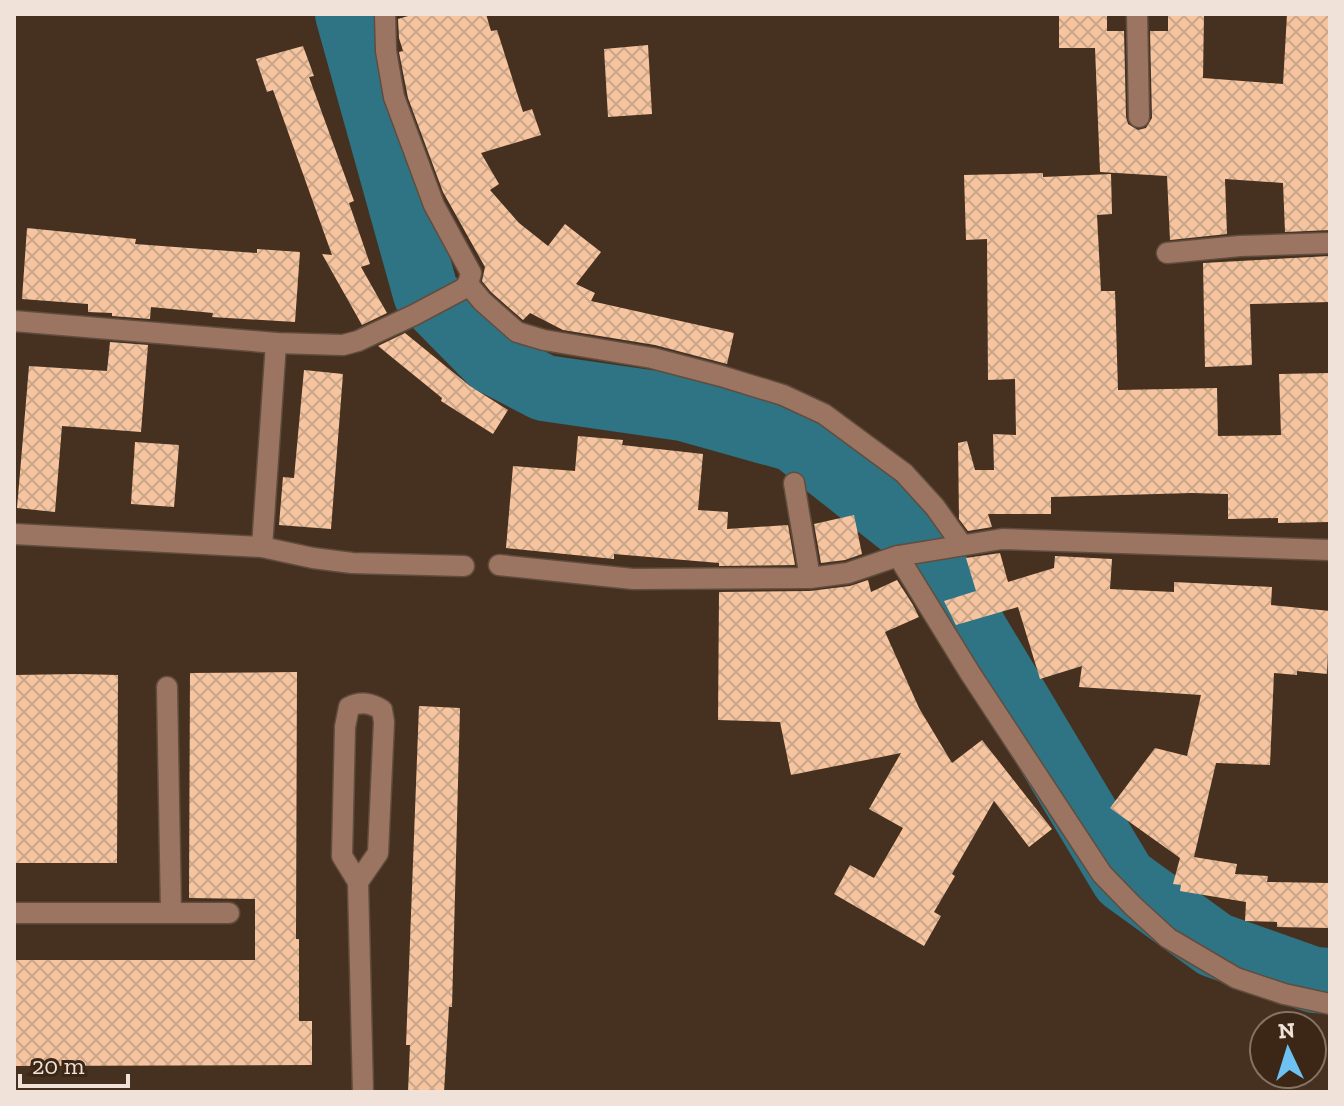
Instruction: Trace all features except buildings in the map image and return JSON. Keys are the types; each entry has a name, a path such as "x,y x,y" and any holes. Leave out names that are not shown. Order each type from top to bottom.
{"street":[{"path":"14,321 276,343 343,345 414,315 465,286 470,278 469,269 434,205 394,97 386,51 385,14"},
{"path":"1137,14 1139,117"},
{"path":"1167,253 1240,246 1330,243"},
{"path":"465,286 517,332 544,340 652,358 721,376 783,395 824,414 904,473 935,507 954,547"},
{"path":"262,547 276,343"},
{"path":"794,483 810,578"},
{"path":"14,534 262,547 352,563 464,566"},
{"path":"499,565 633,579 810,578 848,573 905,555 1002,539 1330,550"},
{"path":"905,555 970,673 1102,874 1168,938 1236,978 1284,994 1330,1004"},
{"path":"167,687 171,912"},
{"path":"358,882 378,853 384,722 382,710 373,704 354,704 345,715 342,856 358,882 363,1092"},
{"path":"14,913 229,913"}],"waterway":[{"path":"348,14 426,294 492,361 544,388 683,408 794,439 908,529 962,609 1124,879 1215,945 1314,980 1330,981"}]}
